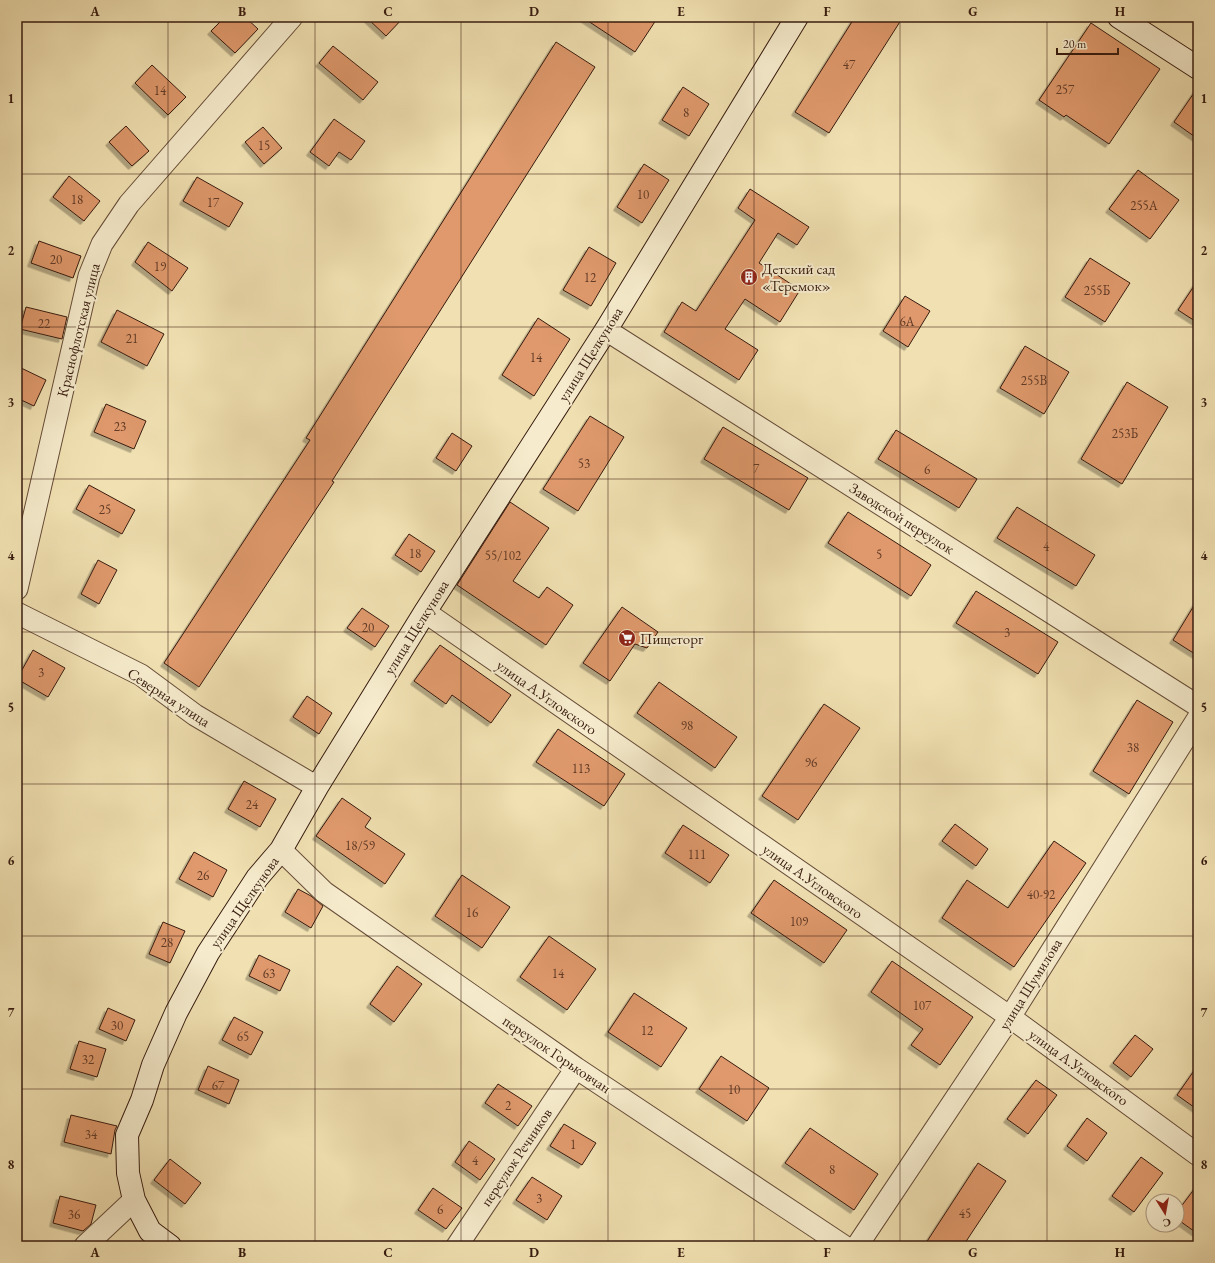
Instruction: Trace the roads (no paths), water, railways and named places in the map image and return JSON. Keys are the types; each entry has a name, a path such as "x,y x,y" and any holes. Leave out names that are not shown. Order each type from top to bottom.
{"main road":[{"name":"улица Щелкунова","path":"170,1246 150,1231 134,1200 128,1173 127,1135 142,1100 153,1065 176,1013 208,954 257,878 281,850 317,787 425,612 606,330 798,17"},
{"path":"1119,17 1198,68"}],"street":[{"name":"Краснофлотская улица","path":"17,589 89,276 102,244 129,204 292,17"},
{"name":"Заводской переулок","path":"606,330 1198,706"},
{"name":"улица А.Угловского","path":"425,612 1010,1017 1198,1155"},
{"name":"Северная улица","path":"17,613 141,676 195,715 317,787"},
{"name":"улица Шумилова","path":"857,1246 1010,1017 1198,718"},
{"name":"переулок Горьковчан","path":"281,850 324,892 576,1068 844,1246"},
{"name":"переулок Речников","path":"457,1246 576,1068"},
{"path":"85,1246 134,1200"}],"place":[{"name":"Детский сад «Теремок»","path":"749,277"},
{"name":"Пищеторг","path":"627,638"}]}
